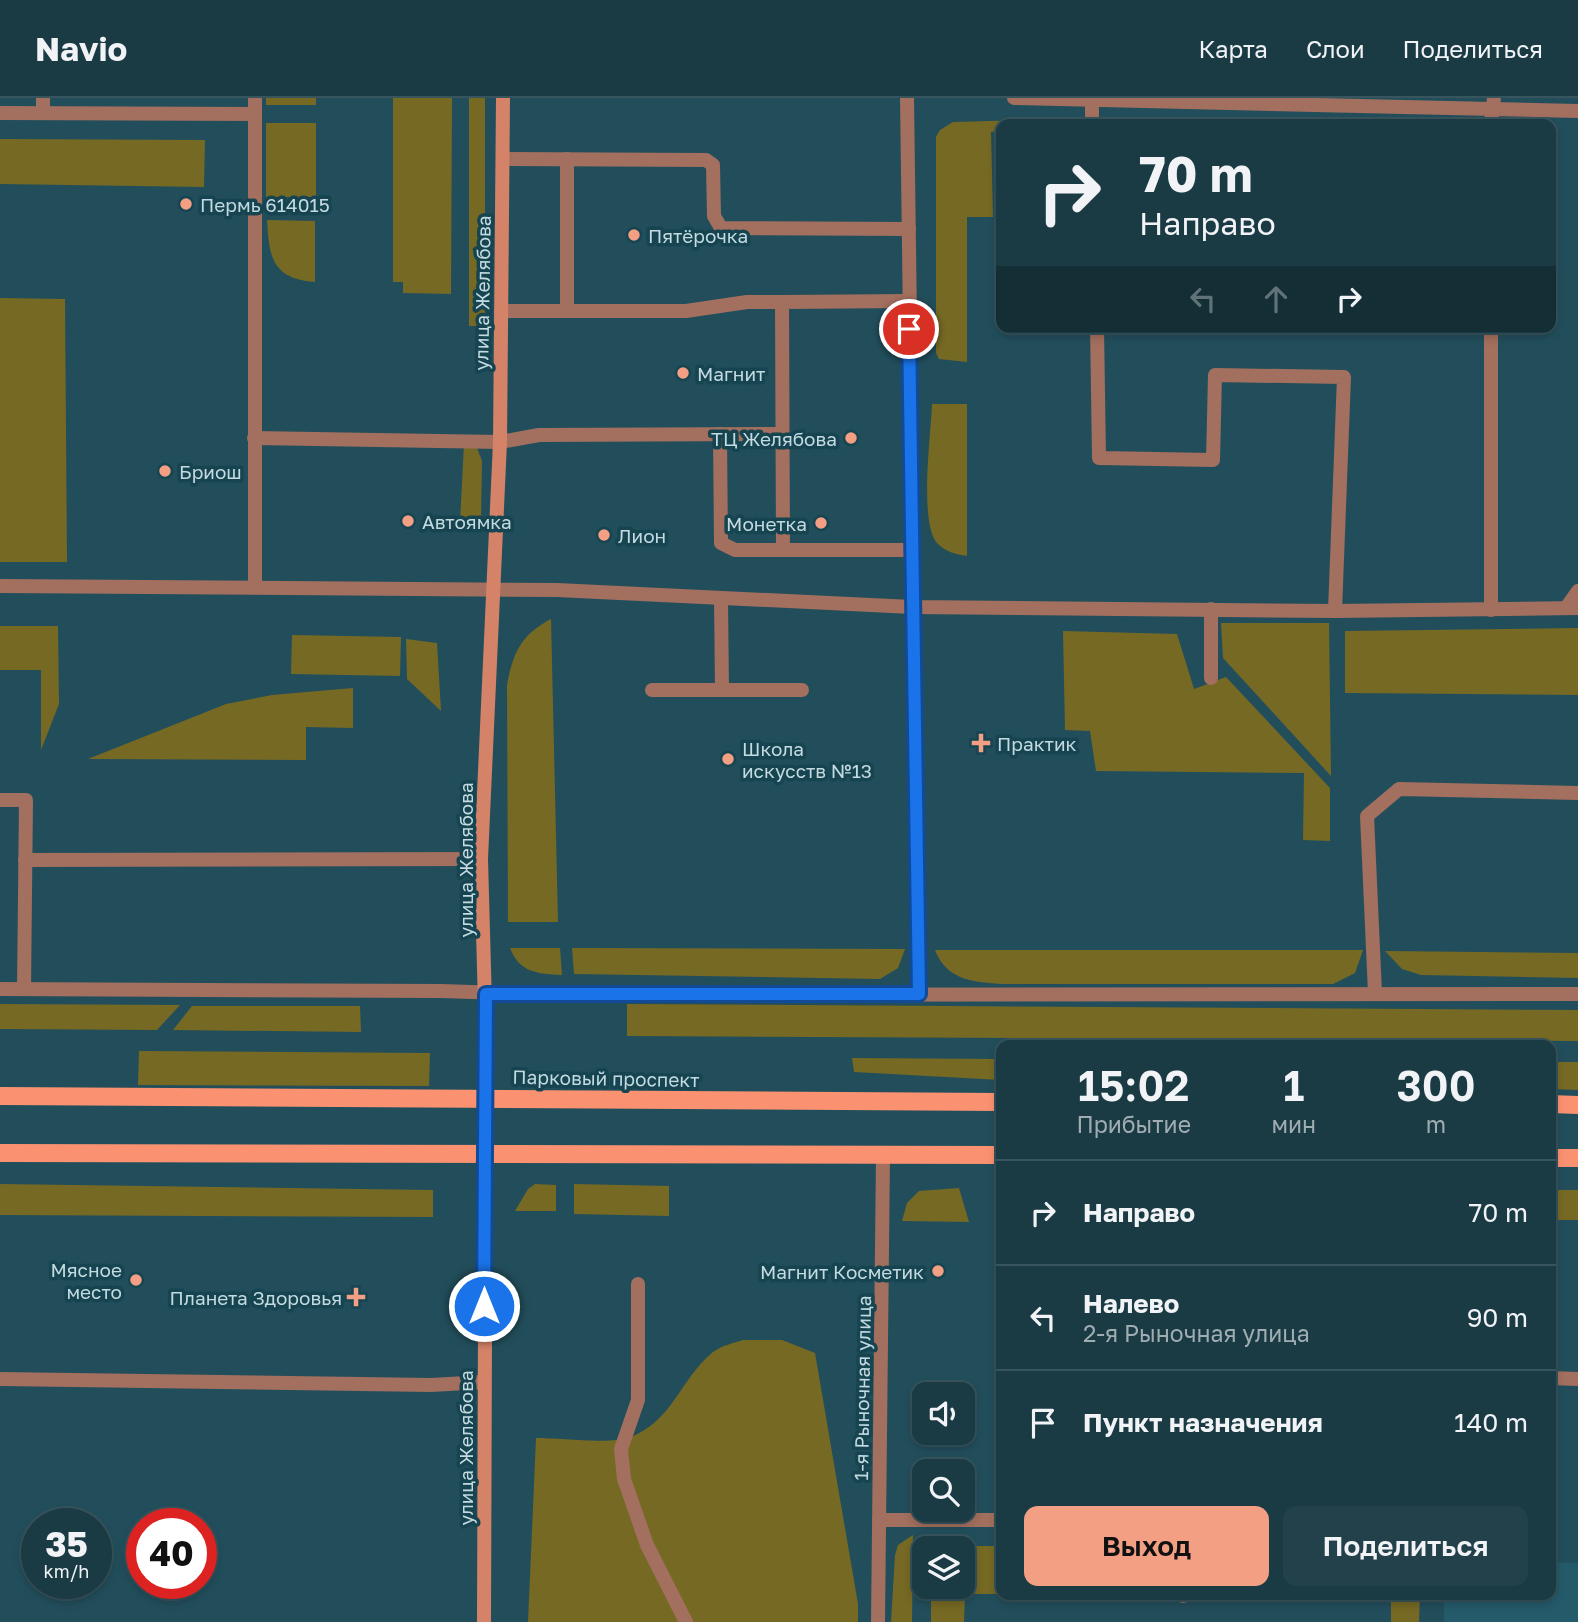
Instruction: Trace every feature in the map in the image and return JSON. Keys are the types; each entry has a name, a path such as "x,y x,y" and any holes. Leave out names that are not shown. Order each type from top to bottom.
{"main road":[{"name":"Парковый проспект","path":"0,1096 996,1102"},
{"path":"1556,1104 1578,1105"},
{"path":"0,1153 996,1155"},
{"path":"1556,1158 1578,1158"}],"street":[{"path":"43,98 43,113"},
{"path":"255,98 255,587"},
{"name":"улица Желябова","path":"484,1622 486,994 481,859 500,442 503,98"},
{"path":"907,98 919,994"},
{"path":"1014,98 1470,103 1492,110 1578,111"},
{"path":"1092,98 1092,119"},
{"path":"0,113 255,114"},
{"path":"503,159 706,160 713,165 714,216 721,228 908,229"},
{"path":"567,159 567,311"},
{"path":"501,312 686,311 747,302 909,301"},
{"path":"782,302 783,550"},
{"path":"1097,333 1099,458 1213,460 1214,375 1343,377 1335,611"},
{"path":"1491,333 1491,610"},
{"path":"720,434 722,543 735,550 911,550"},
{"path":"254,438 500,442 539,435 782,434"},
{"path":"0,586 493,590 912,607 1335,611 1572,608 1578,591"},
{"path":"722,598 722,690"},
{"path":"1211,609 1211,678"},
{"path":"652,690 802,690"},
{"path":"1375,993 1367,816 1399,789 1578,793"},
{"path":"0,800 26,800 24,989"},
{"path":"25,860 481,859"},
{"path":"0,989 427,991 486,994 1578,994"},
{"name":"1-я Рыночная улица","path":"878,1622 883,1155"},
{"path":"638,1284 638,1399 621,1449 624,1479 647,1545 686,1622"},
{"path":"1556,1378 1578,1378"},
{"path":"0,1379 431,1385 484,1382"},
{"path":"879,1520 996,1520"}],"shaded area":[{"path":"266,98 316,98 316,105 266,105"},
{"path":"393,98 452,98 451,294 403,293 403,282 393,282"},
{"path":"469,98 485,98 485,326 469,326"},
{"path":"996,121 996,132 991,132 993,217 967,217 967,362 939,359 936,353 936,137 940,130 953,122"},
{"path":"266,123 316,123 316,197 266,197"},
{"path":"0,139 205,140 204,187 0,184"},
{"path":"267,220 315,221 315,282 301,280 281,271 269,245"},
{"path":"0,298 65,299 67,562 0,562"},
{"path":"932,404 967,404 967,556 944,549 937,543 928,517 928,456"},
{"path":"464,444 477,448 482,461 481,522 460,522"},
{"path":"551,619 558,922 508,922 507,685 512,663 525,638"},
{"path":"1221,623 1329,623 1331,776 1223,658"},
{"path":"0,626 58,626 59,704 41,750 41,670 0,670"},
{"path":"1578,628 1578,695 1345,693 1345,631"},
{"path":"1063,631 1177,634 1194,689 1226,677 1330,788 1330,841 1303,840 1304,773 1096,771 1090,731 1065,730"},
{"path":"292,635 401,637 400,676 291,674"},
{"path":"406,639 437,643 441,711 407,679"},
{"path":"353,688 353,728 306,727 306,760 88,759 226,704 272,695"},
{"path":"510,948 560,948 562,975 545,974 524,967"},
{"path":"572,948 905,949 898,968 880,979 574,974"},
{"path":"935,950 1363,950 1355,973 1333,984 1003,984 972,981 954,974 940,960"},
{"path":"1385,951 1578,953 1578,978 1421,975 1402,969"},
{"path":"0,1004 180,1005 157,1030 0,1029"},
{"path":"627,1004 1578,1010 1578,1041 627,1036"},
{"path":"192,1006 360,1006 361,1032 173,1030"},
{"path":"139,1051 430,1053 429,1086 138,1085"},
{"path":"852,1058 996,1059 996,1080 854,1072"},
{"path":"1556,1062 1578,1062 1578,1090 1556,1089"},
{"path":"0,1184 433,1190 433,1217 0,1215"},
{"path":"535,1184 556,1185 556,1211 515,1211 528,1189"},
{"path":"574,1184 669,1186 669,1216 574,1214"},
{"path":"959,1188 969,1222 902,1221 907,1203 919,1191"},
{"path":"1556,1190 1578,1190 1578,1220 1556,1220"},
{"path":"743,1340 782,1340 815,1353 858,1604 858,1622 528,1622 536,1438 609,1441 628,1438 643,1431 666,1411 701,1363 713,1352"},
{"path":"913,1535 912,1622 891,1622 898,1545"},
{"path":"975,1546 996,1546 996,1594 975,1594"},
{"path":"1556,1562 1578,1563 1578,1622 1444,1622 1444,1600 1556,1600"},
{"path":"931,1599 965,1599 964,1622 931,1622"},
{"path":"1391,1600 1420,1600 1419,1622 1391,1622"}],"place":[{"name":"Пермь 614015","path":"186,204"},
{"name":"Пятёрочка","path":"634,235"},
{"name":"Магнит","path":"683,373"},
{"name":"ТЦ Желябова","path":"851,438"},
{"name":"Бриош","path":"165,471"},
{"name":"Автоямка","path":"408,521"},
{"name":"Монетка","path":"821,523"},
{"name":"Лион","path":"604,535"},
{"name":"Практик","path":"981,743"},
{"name":"Школа искусств №13","path":"728,759"},
{"name":"Магнит Косметик","path":"938,1271"},
{"name":"Мясное место","path":"136,1280"},
{"name":"Планета Здоровья","path":"356,1297"}],"route":[{"path":"484,1306 486,994 919,994 909,329"}]}
